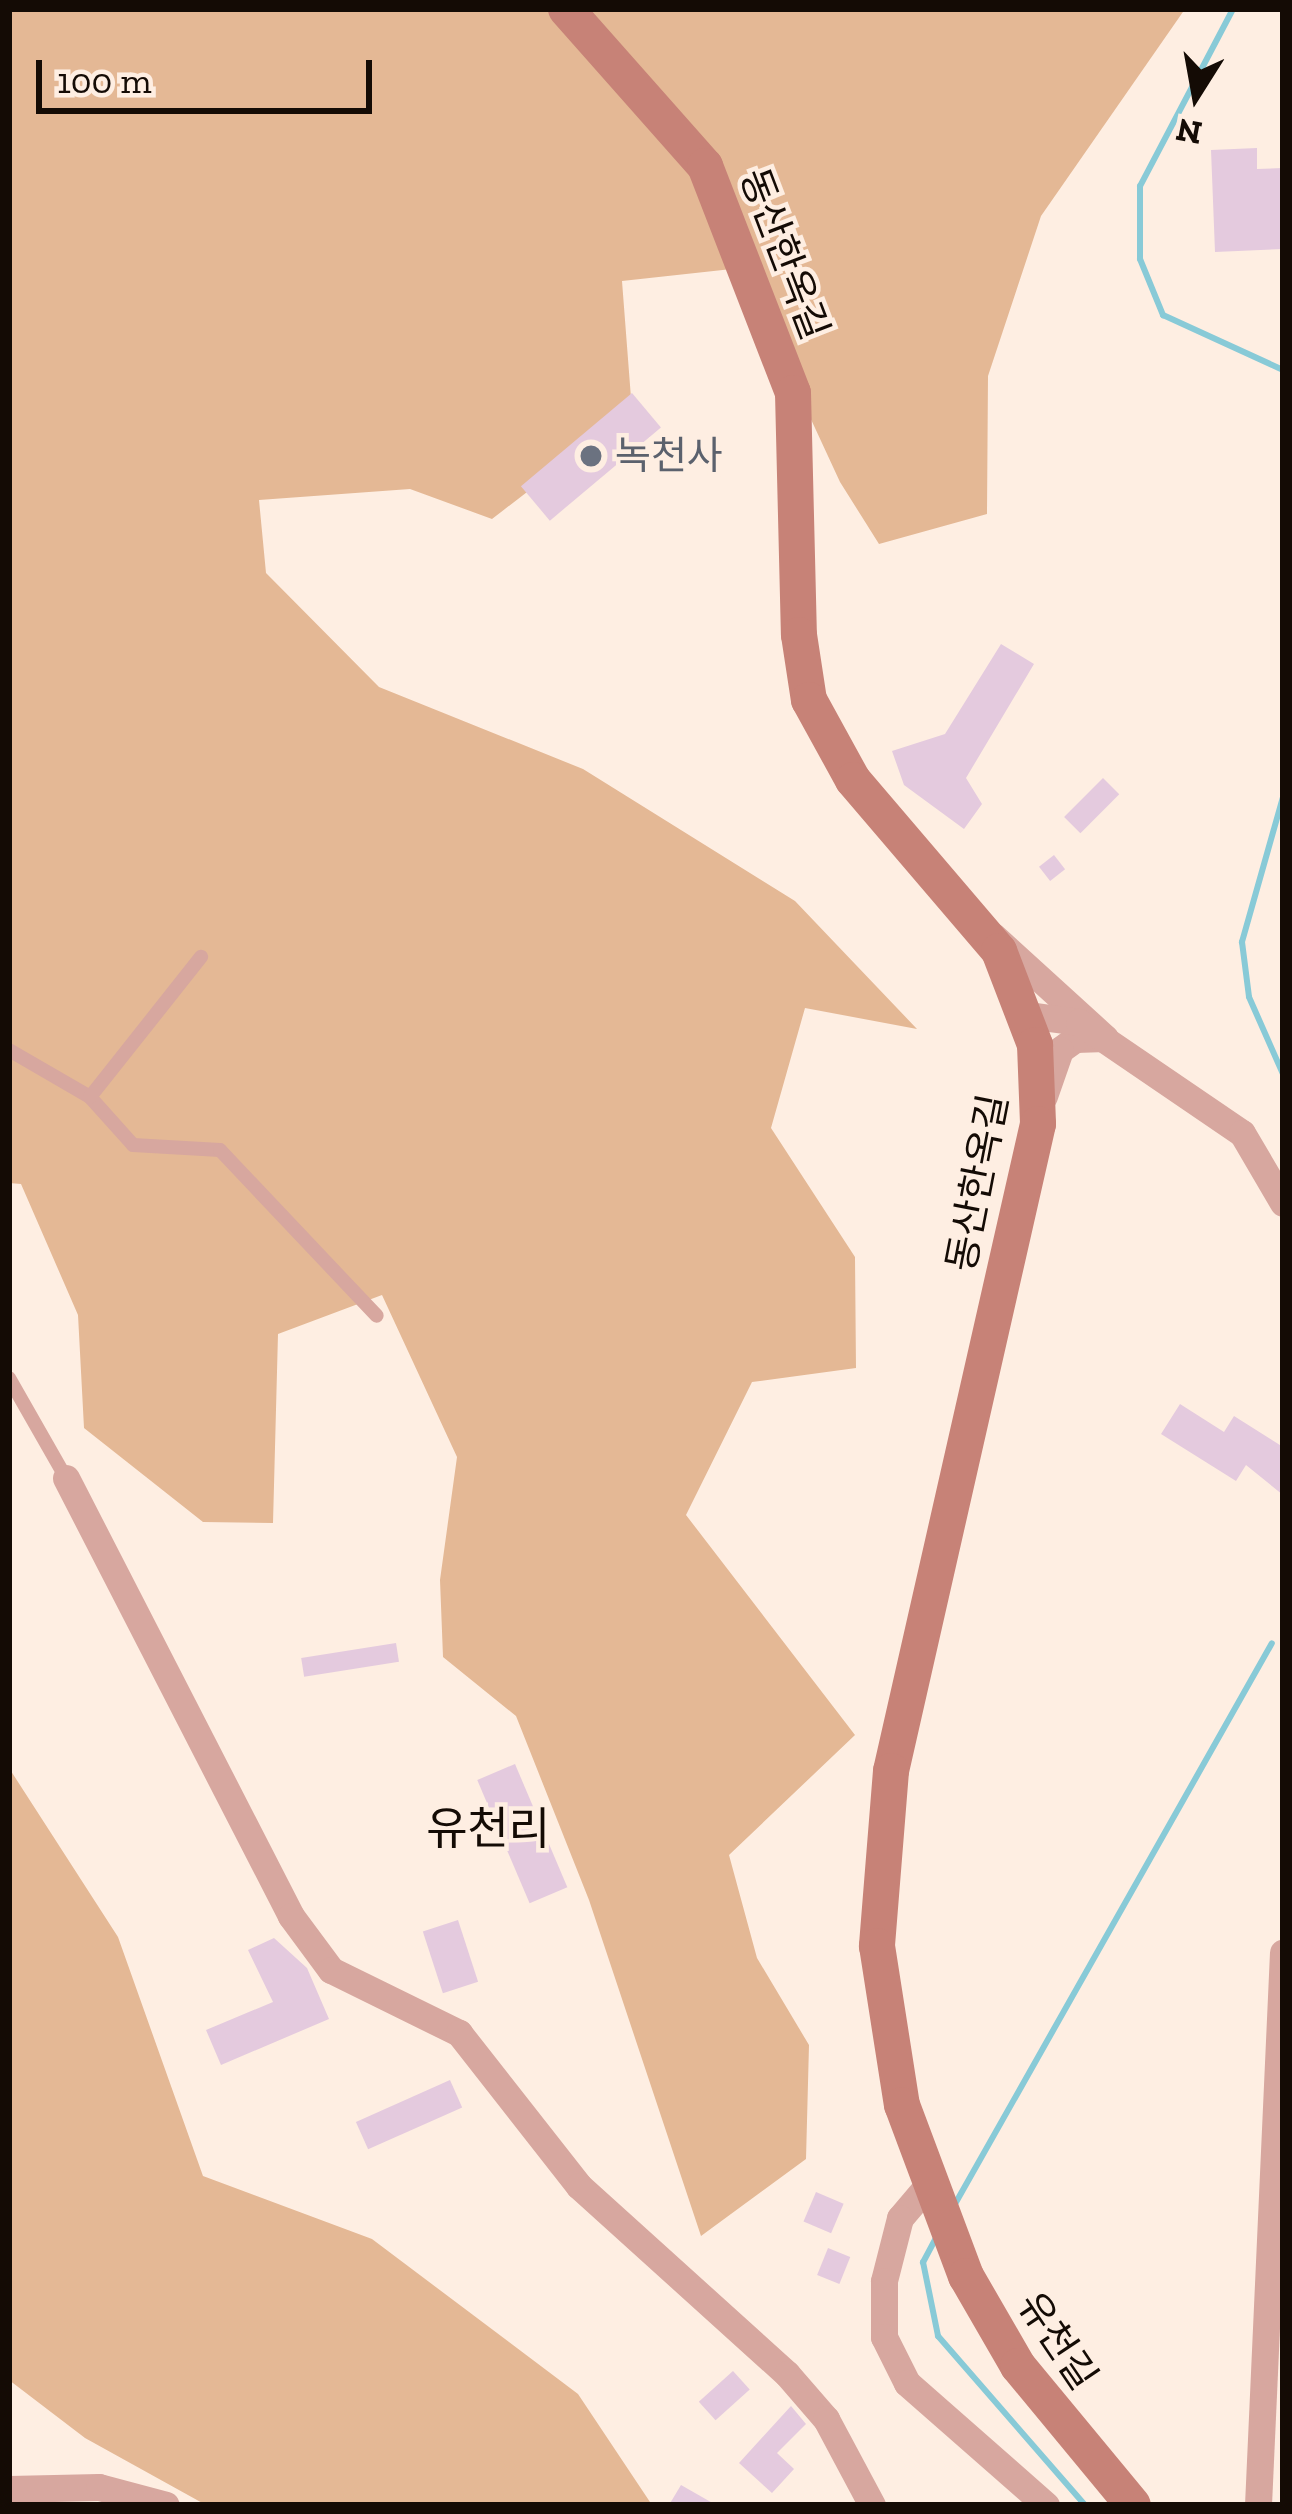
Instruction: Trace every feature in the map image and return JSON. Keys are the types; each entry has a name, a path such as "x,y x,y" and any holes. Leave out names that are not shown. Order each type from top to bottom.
{"street":[{"name":"동산한옥길","path":"566,9 705,166 793,393 799,635 809,700 863,793 986,931 1028,1015 1038,1124 907,1694 878,1870 877,1946 892,2054 939,2211"},
{"path":"986,931 1105,1038"},
{"path":"1028,1015 1079,1022 1242,1132 1283,1203"},
{"path":"1038,1124 1060,1050 1083,1036 1105,1038"},
{"path":"67,1478 291,1916 331,1970 459,2033 579,2186 787,2374 826,2419 872,2505"},
{"path":"1258,2505 1283,1953"},
{"path":"939,2211 900,2218 884,2281 884,2337 907,2383 1046,2505"},
{"name":"유천길","path":"939,2211 1018,2366 1132,2505"},
{"path":"9,2488 99,2487 166,2505"}],"lane":[{"path":"90,1097 201,957"},
{"path":"9,1051 90,1097 133,1145 220,1150 377,1316"},
{"path":"9,1378 67,1478"}],"shaded area":[{"path":"9,9 1185,9 1041,216 988,376 987,514 879,544 840,482 741,268 622,281 632,411 492,519 410,489 259,500 266,573 379,687 583,769 795,901 917,1029 805,1008 771,1128 855,1257 856,1368 752,1382 686,1515 855,1735 729,1855 757,1958 809,2045 806,2159 701,2236 589,1900 516,1716 443,1657 440,1580 457,1457 382,1295 278,1334 273,1523 203,1522 84,1428 78,1315 21,1184 9,1183"},
{"path":"9,1768 118,1937 203,2176 372,2239 578,2394 652,2505 206,2505 85,2438 9,2380"}],"building":[{"path":"1257,148 1257,169 1283,168 1283,249 1215,252 1211,150"},
{"name":"녹천사","path":"632,393 661,427 550,521 521,486"},
{"path":"1001,644 1034,664 966,778 982,804 964,829 904,785 892,751 945,734"},
{"path":"1103,778 1119,794 1080,833 1064,817"},
{"path":"1054,855 1065,869 1050,881 1039,867"},
{"path":"1180,1404 1224,1432 1234,1416 1283,1447 1283,1495 1246,1465 1236,1481 1161,1434"},
{"path":"396,1643 399,1662 304,1677 301,1658"},
{"path":"515,1764 567,1887 530,1903 477,1780"},
{"path":"458,1920 478,1982 443,1993 423,1931"},
{"path":"274,1938 307,1968 329,2019 221,2065 206,2030 273,2002 248,1950"},
{"path":"450,2080 462,2107 368,2149 356,2122"},
{"path":"816,2192 844,2204 831,2233 803,2221"},
{"path":"828,2248 850,2257 839,2284 817,2275"},
{"path":"733,2371 750,2390 716,2420 699,2402"},
{"path":"791,2406 806,2424 777,2453 794,2469 772,2493 739,2463"},
{"path":"681,2485 716,2505 669,2505"}],"waterway":[{"path":"1233,9 1140,186 1140,259 1163,315 1283,370"},
{"path":"1283,797 1242,942 1249,997 1283,1074"},
{"path":"955,2204 1272,1643"},
{"path":"937,2236 923,2262 938,2336 1085,2505"}],"place":[{"name":"녹천사","path":"591,456"}],"district":[{"name":"유천리","path":"488,1830"}]}
